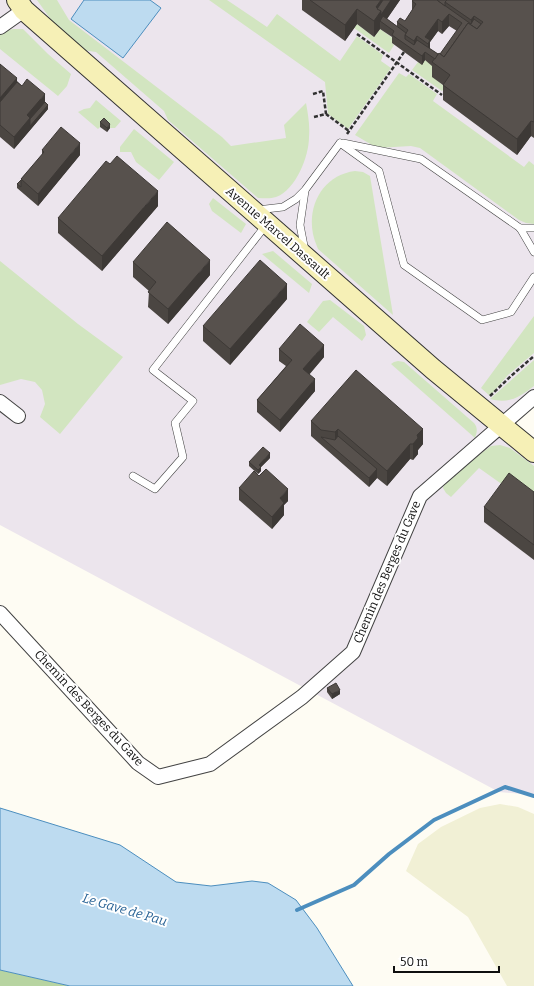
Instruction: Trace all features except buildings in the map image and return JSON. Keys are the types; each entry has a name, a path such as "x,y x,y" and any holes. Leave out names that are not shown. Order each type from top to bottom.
{"street":[{"path":"0,27 21,5"},
{"name":"Avenue Marcel Dassault","path":"21,5 433,369 534,452"},
{"path":"502,426 534,397"},
{"path":"0,402 18,416"},
{"name":"Chemin des Berges du Gave","path":"0,613 138,763 158,778 210,764 302,697 353,652 420,496 502,426"}],"lane":[{"path":"133,476 155,489 183,457 175,423 193,401 153,370 260,217 283,207 296,199 305,190 340,143"},
{"path":"340,143 420,159 520,228 534,252"},
{"path":"340,143 380,171 404,265 470,312 482,320 511,312 534,277"},
{"path":"305,190 300,225 306,257"},
{"path":"520,228 534,228"}],"path":[{"path":"357,34 442,95"},
{"path":"340,143 404,52"},
{"path":"313,94 323,91 326,114 349,131"},
{"path":"314,118 326,114"},
{"path":"478,407 534,356"}],"shaded area":[{"path":"0,0 534,0 534,398 502,426 534,452 534,795 499,792 0,525"}],"green space":[{"path":"37,0 57,0 69,20 222,137 231,146 286,138 284,125 306,103 309,124 307,153 300,172 290,187 276,197 258,198 168,120 164,111 96,52 82,50 54,24"},
{"path":"209,0 227,0 267,27 277,14 340,61 357,36 383,55 381,61 391,68 348,129 328,114 325,82"},
{"path":"357,24 374,37 380,29 394,39 392,43 394,45 389,53 354,28"},
{"path":"13,29 23,29 71,74 67,86 58,96 0,49 0,35 3,32"},
{"path":"425,60 439,69 433,77 445,87 442,91 412,70 418,62"},
{"path":"399,73 406,77 409,74 437,94 433,101 524,167 529,161 534,165 534,224 519,220 420,148 411,146 377,148 355,135"},
{"path":"96,100 121,121 115,128 110,128 104,123 98,129 78,112 90,108"},
{"path":"134,129 174,162 159,180 136,162 131,152 120,152 120,147"},
{"path":"355,171 363,172 370,176 393,315 318,249 313,236 313,212 315,202 320,193 335,178"},
{"path":"213,198 246,224 241,233 212,211 209,204"},
{"path":"273,251 312,284 309,293 262,254"},
{"path":"0,261 78,324 123,357 60,434 40,417 45,404 42,390 35,382 21,379 0,385"},
{"path":"330,300 364,326 366,335 362,341 333,317 319,332 307,322 323,301"},
{"path":"534,316 534,353 508,375 490,396 481,388"},
{"path":"534,360 534,386 519,396 509,400 503,401 490,399"},
{"path":"398,361 404,362 474,423 477,430 475,438 391,364"},
{"path":"500,445 510,448 534,466 534,507 479,468 451,497 446,493 443,488 445,482 491,446"},
{"path":"500,804 518,807 534,814 534,986 507,986 468,917 406,871 418,844 441,827 480,808"},
{"path":"0,970 70,986 0,986"}],"water":[{"path":"84,0 150,0 161,8 123,58 71,19"},
{"name":"Le Gave de Pau","path":"0,808 120,845 176,882 211,886 252,881 268,883 296,900 317,928 353,986 70,986 0,970"}],"waterway":[{"path":"297,910 354,885 389,854 434,820 505,787 534,796"}]}
